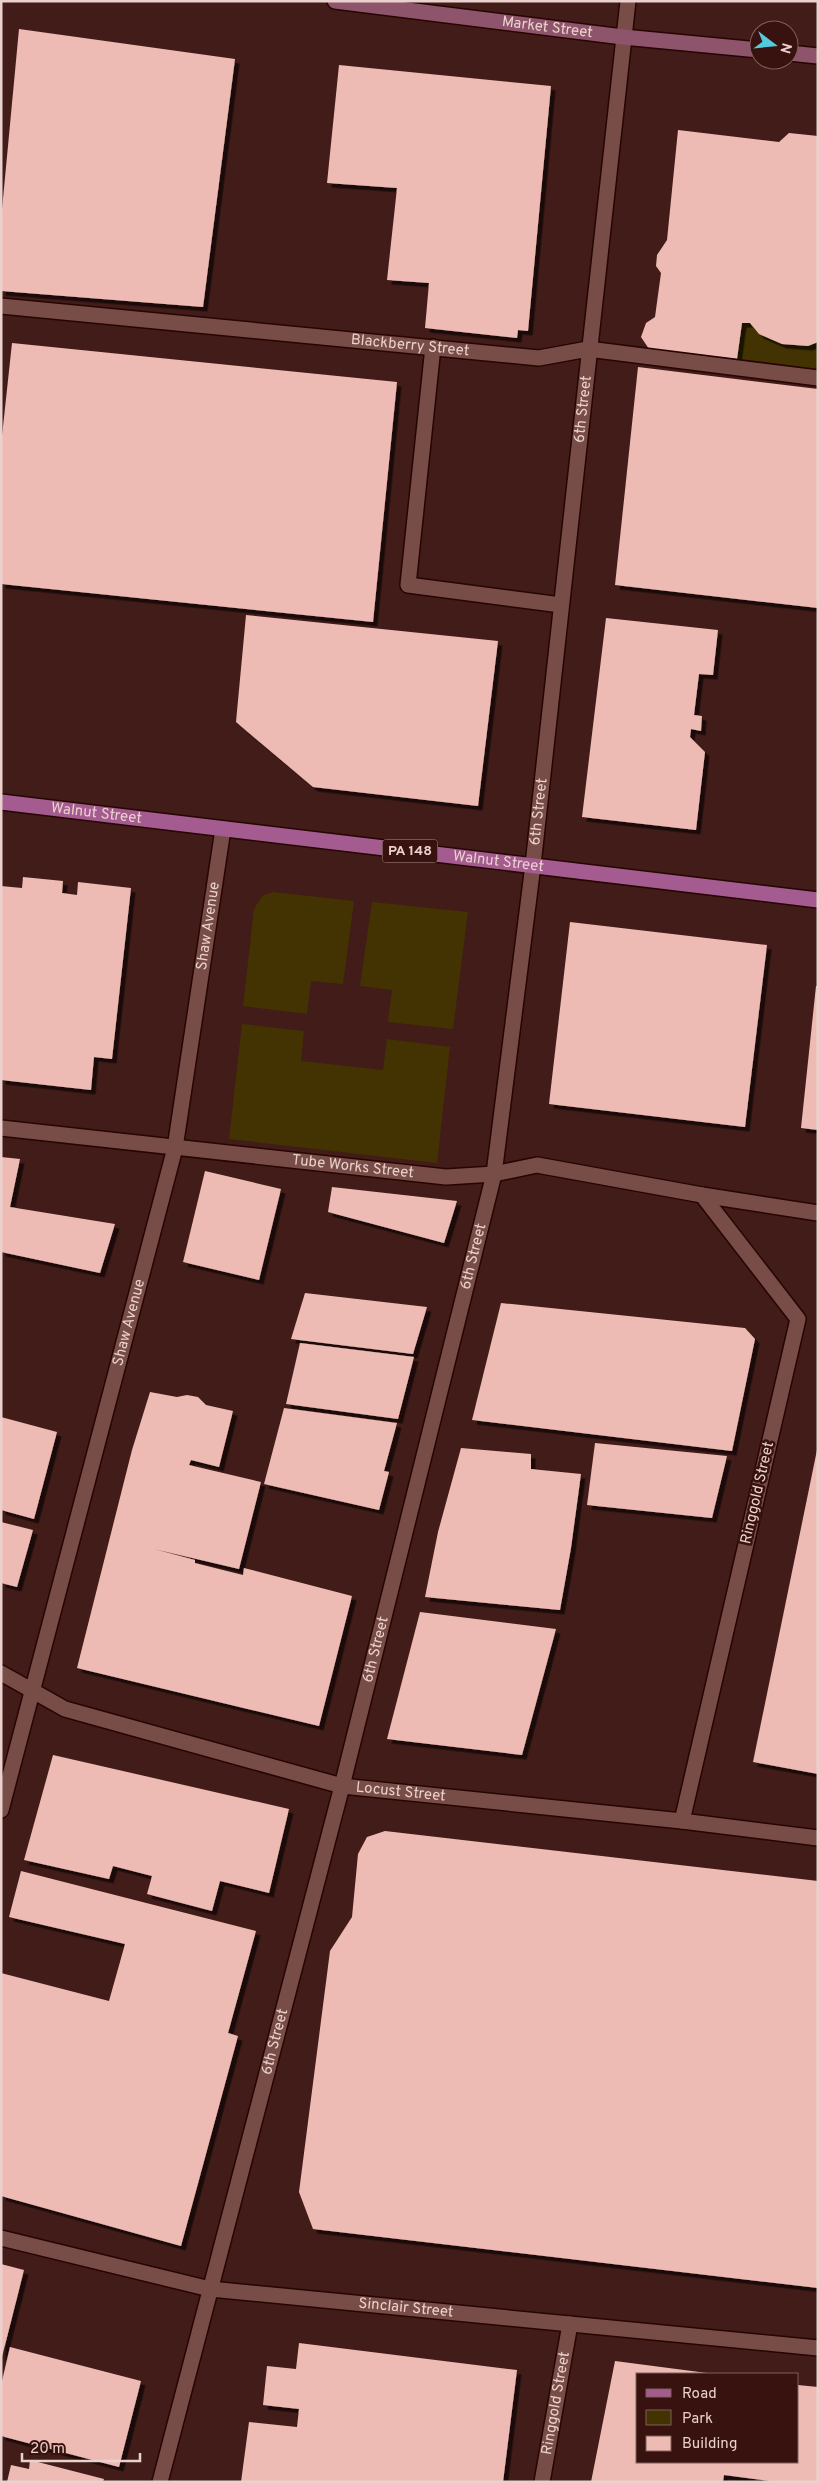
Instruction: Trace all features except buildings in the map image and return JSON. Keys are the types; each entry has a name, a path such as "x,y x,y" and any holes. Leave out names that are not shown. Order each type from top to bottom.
{"main road":[{"name":"Market Street","path":"335,1 436,7 623,37 749,49"},
{"path":"799,54 818,56"},
{"name":"Walnut Street","path":"1,802 818,900"}],"street":[{"name":"6th Street","path":"160,2482 342,1786 494,1174 533,865 588,349 628,1"},
{"name":"Blackberry Street","path":"1,306 539,358 588,349 818,378"},
{"path":"433,348 408,585 561,604"},
{"name":"Shaw Avenue","path":"1,1810 34,1691 175,1148 222,829"},
{"name":"Tube Works Street","path":"1,1128 446,1177 494,1174 537,1165 702,1195 818,1213"},
{"name":"Ringgold Street","path":"682,1821 798,1319 702,1195"},
{"name":"Locust Street","path":"1,1673 65,1709 342,1786 682,1821 818,1838"},
{"name":"Sinclair Street","path":"1,2238 210,2289 818,2348"},
{"name":"Ringgold Street","path":"542,2482 570,2324"}],"green space":[{"path":"742,323 750,323 764,335 781,343 800,346 818,342 818,369 737,359"},
{"path":"273,892 354,901 343,984 311,981 307,1014 243,1006 254,909 262,896"},
{"path":"372,902 468,912 453,1029 388,1022 392,990 360,986"},
{"path":"242,1024 304,1031 301,1061 383,1070 387,1039 450,1047 437,1163 229,1139"}]}
